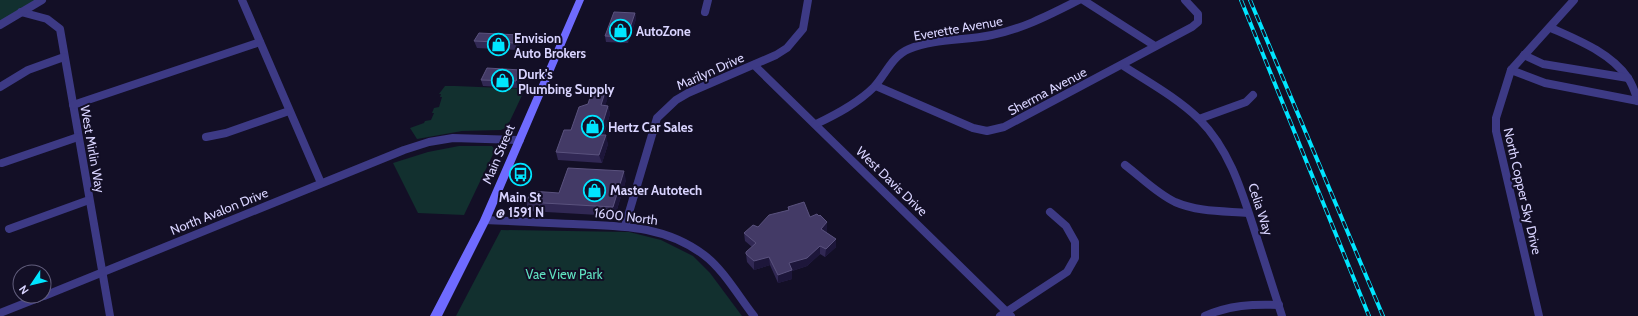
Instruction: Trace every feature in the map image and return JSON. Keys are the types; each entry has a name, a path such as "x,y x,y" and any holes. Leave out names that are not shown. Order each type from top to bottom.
{"main road":[{"name":"Main Street","path":"436,316 485,220 580,0"}],"street":[{"path":"0,25 42,0"},
{"path":"242,0 321,183"},
{"path":"705,12 708,0"},
{"name":"Marilyn Drive","path":"625,226 657,118 676,100 688,93 776,55 796,40 804,29 808,0"},
{"name":"Everette Avenue","path":"816,124 847,108 863,97 876,86 897,57 906,50 929,43 1011,31 1079,0"},
{"path":"1083,0 1155,46"},
{"name":"Sherma Avenue","path":"876,86 973,128 987,131 1004,127 1192,27 1198,22 1198,14 1185,0"},
{"name":"North Copper Sky Drive","path":"1539,316 1496,131 1496,118 1511,70 1551,28 1574,0"},
{"name":"West Mirlin Way","path":"21,12 46,18 55,23 60,29 110,316"},
{"path":"1551,28 1575,38 1619,68 1628,78 1638,101"},
{"path":"73,105 260,42"},
{"path":"1524,55 1543,64 1628,78"},
{"path":"0,87 28,70 64,57"},
{"name":"West Davis Drive","path":"754,65 816,124 1006,314"},
{"name":"Celia Way","path":"1122,65 1177,102 1199,119 1226,155 1237,176 1282,316"},
{"path":"1511,70 1544,83 1638,101"},
{"path":"1199,119 1246,102 1253,95"},
{"path":"206,137 226,133 289,111"},
{"path":"2,163 78,137"},
{"name":"North Avalon Drive","path":"52,293 404,150 430,142 452,138 520,140"},
{"path":"1125,165 1171,200 1181,204 1192,207 1248,213"},
{"path":"9,229 89,200"},
{"path":"1006,314 1067,272 1075,258 1075,242 1066,226 1050,212"},
{"name":"1600 North","path":"485,220 625,226 655,231 671,236 686,243 716,267 754,316"},
{"name":"North Avalon Drive","path":"0,314 24,304"},
{"path":"1205,316 1215,310 1237,306 1278,305"}],"green space":[{"path":"0,0 36,0 0,21"},
{"path":"445,86 525,89 507,127 501,130 462,131 417,139 410,128 424,123 425,121 431,120 434,113 432,113 434,108 439,107 442,97 440,97 441,94 439,94"},
{"path":"459,146 492,146 495,150 464,215 418,213 393,163 428,152"},
{"name":"Vae View Park","path":"501,230 629,232 661,240 693,256 710,273 742,316 456,316"}],"building":[{"name":"AutoZone","path":"614,12 635,13 627,37 605,36"},
{"path":"479,33 519,35 515,43 474,41"},
{"path":"487,68 521,70 516,81 481,80"},
{"name":"Hertz Car Sales","path":"593,88 606,89 601,105 608,106 599,135 606,135 599,155 556,152 564,130 571,130 579,107 588,104"},
{"name":"Master Autotech","path":"568,168 624,171 613,207 526,202 531,191 559,193"},
{"path":"804,202 810,217 817,214 819,216 820,215 827,222 821,229 836,239 826,249 820,246 807,258 789,263 792,270 778,275 769,257 754,261 746,254 746,252 756,243 744,233 753,225 758,227 769,215 789,210 788,207"}],"railway":[{"path":"1241,0 1369,316"},
{"path":"1250,0 1383,316"}],"place":[{"name":"AutoZone","path":"621,31"},
{"name":"Envision Auto Brokers","path":"499,45"},
{"name":"Durk's Plumbing Supply","path":"503,81"},
{"name":"Hertz Car Sales","path":"592,127"},
{"name":"Main St @ 1591 N","path":"520,175"},
{"name":"Master Autotech","path":"595,190"}]}
